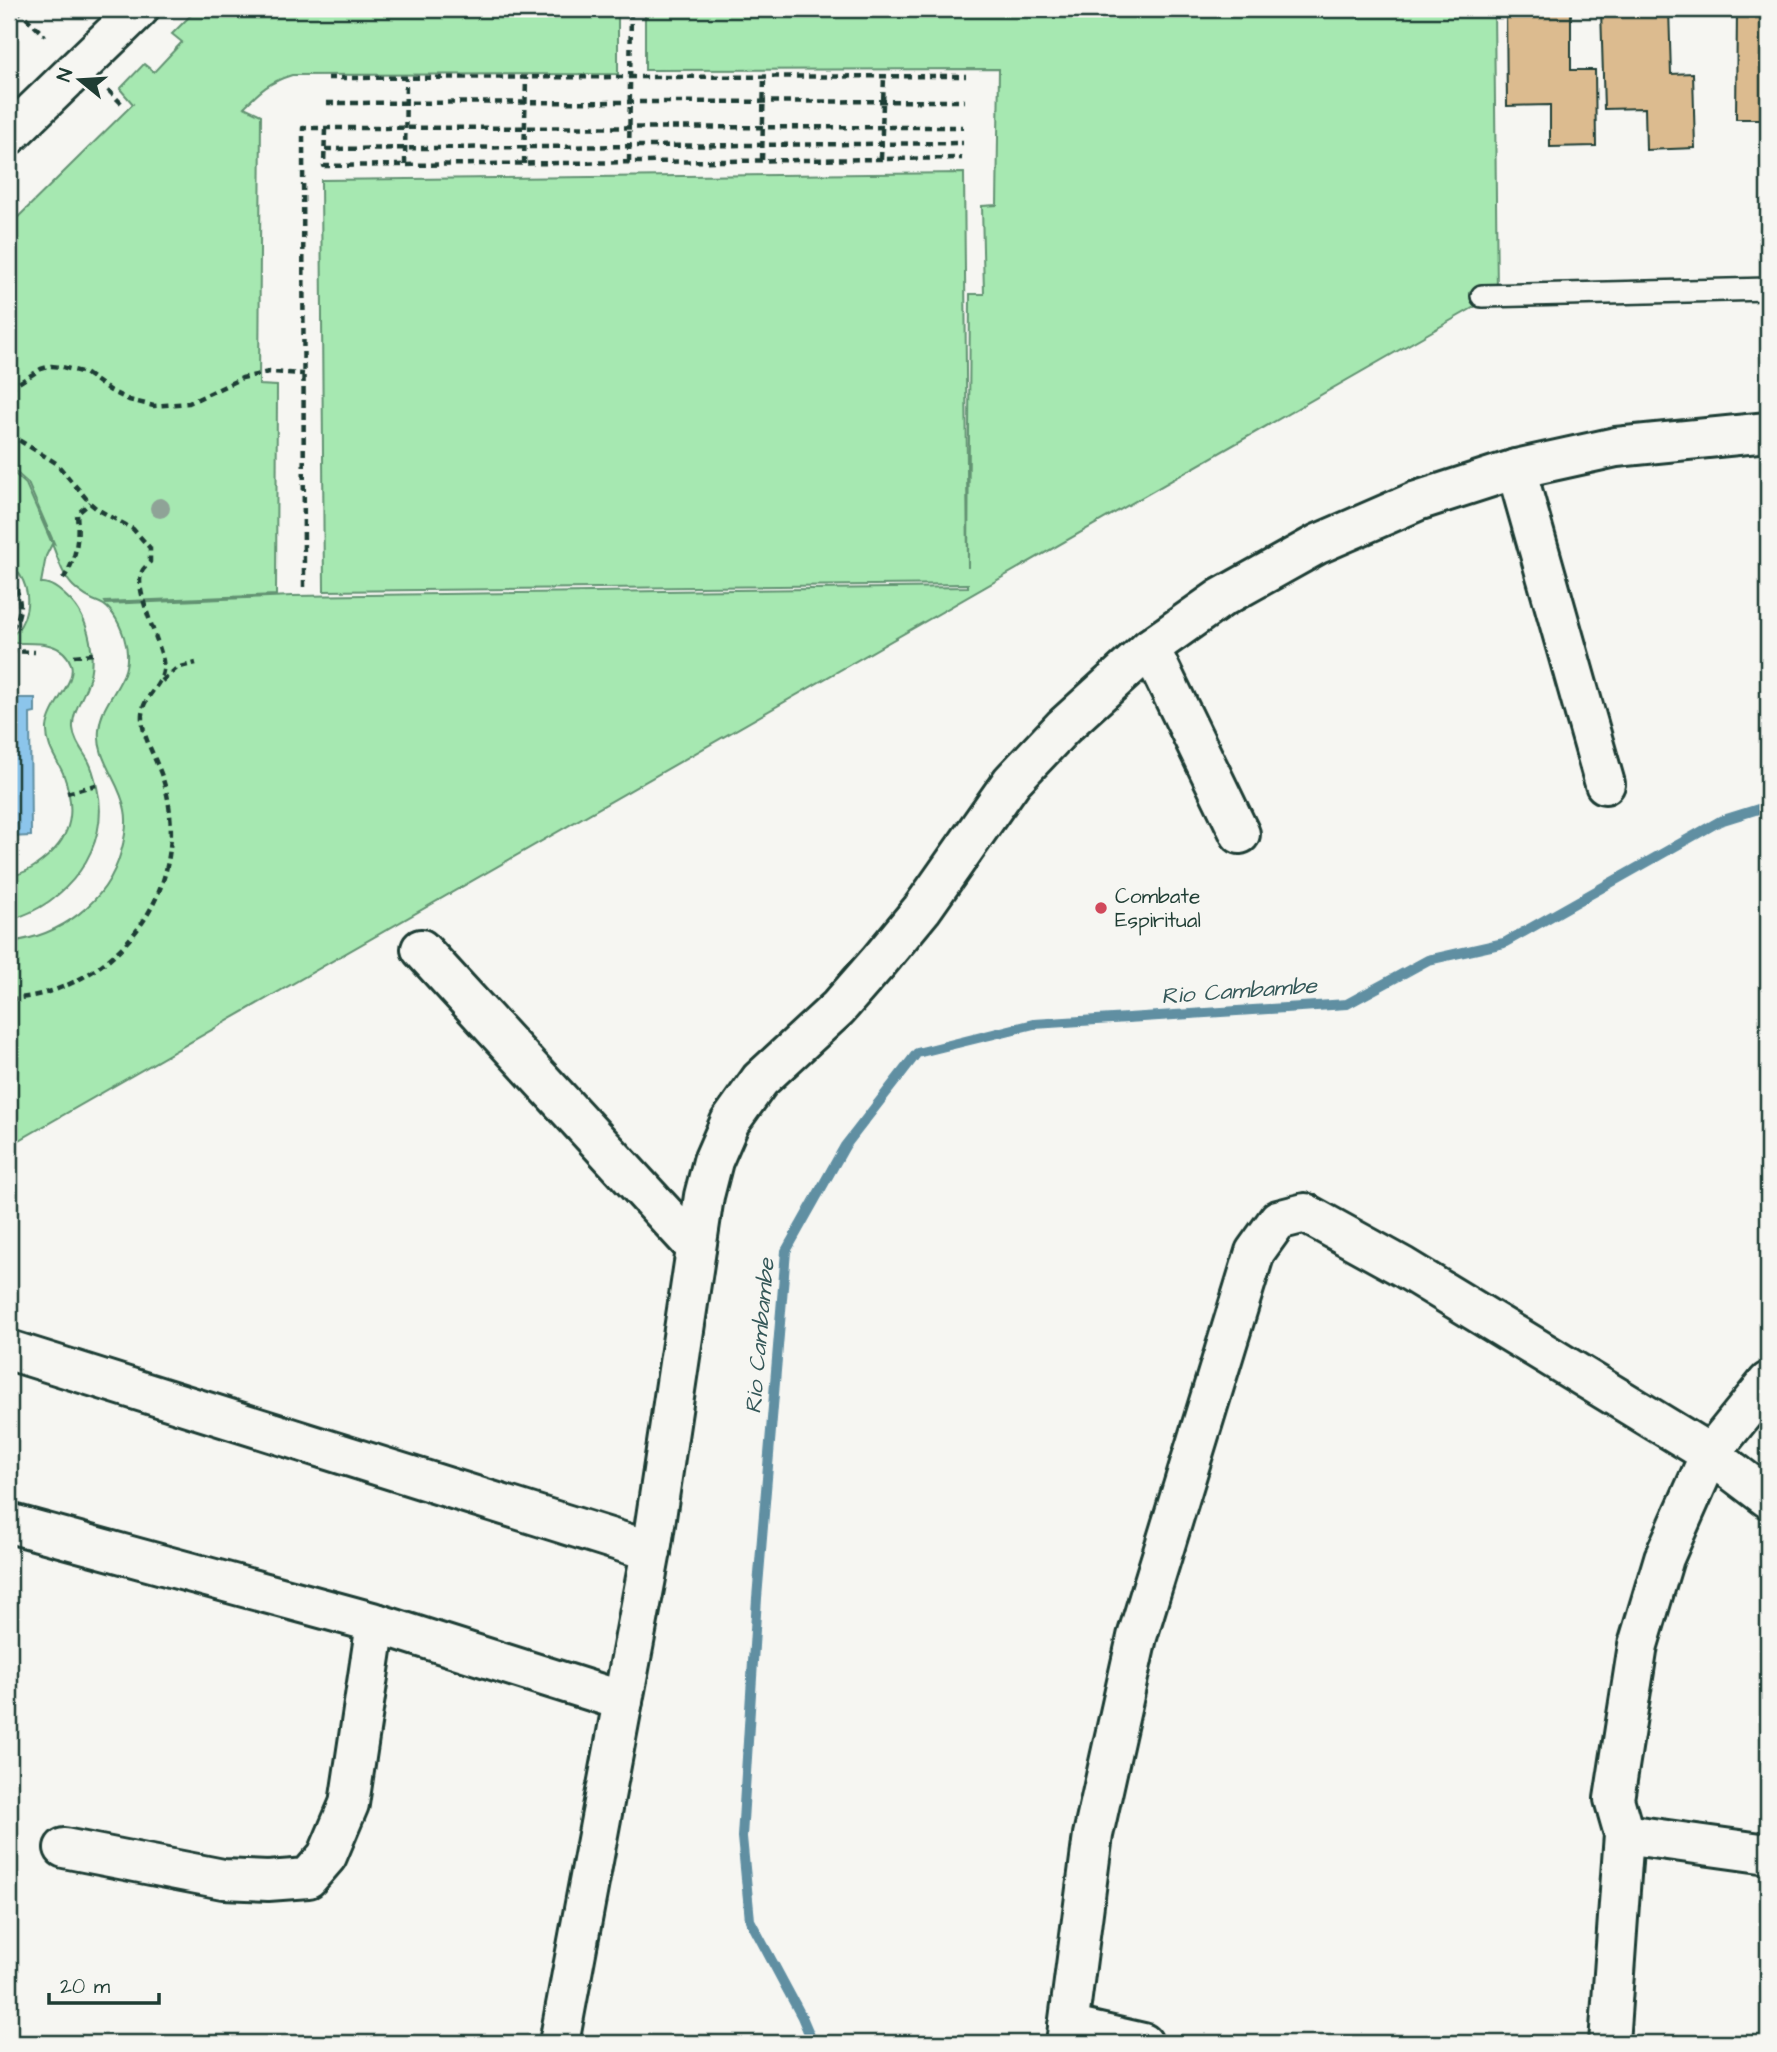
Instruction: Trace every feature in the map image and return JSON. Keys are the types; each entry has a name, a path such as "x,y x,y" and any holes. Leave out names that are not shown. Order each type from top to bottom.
{"street":[{"path":"9,135 139,9"},
{"path":"559,2043 651,1551 704,1196 713,1161 730,1122 760,1080 838,1008 880,960 922,909 1012,781 1063,727 1150,648 1221,598 1318,544 1417,501 1516,469 1616,447 1768,432"},
{"path":"1516,469 1605,784"},
{"path":"1150,648 1240,834"},
{"path":"421,949 696,1248"},
{"path":"1143,2043 1067,2035 1093,1835 1138,1637 1255,1252 1278,1220 1306,1213 1403,1267 1710,1454 1768,1498"},
{"path":"9,1350 651,1551"},
{"path":"1609,2043 1624,1834 1614,1799 1638,1645 1664,1558 1710,1454 1768,1382"},
{"path":"9,1523 376,1623 623,1701"},
{"path":"64,1848 223,1879 268,1881 308,1878 327,1856 349,1804 376,1623"},
{"path":"1624,1834 1768,1854"}],"lane":[{"path":"1482,296 1768,289"}],"path":[{"path":"18,9 45,36"},
{"path":"629,162 631,9"},
{"path":"881,159 884,76"},
{"path":"328,78 966,76"},
{"path":"762,160 764,77"},
{"path":"405,165 407,78"},
{"path":"524,164 526,78"},
{"path":"327,103 965,102"},
{"path":"304,587 303,128 963,127"},
{"path":"325,129 324,166 962,158"},
{"path":"325,149 963,143"},
{"path":"9,389 41,369 62,367 85,373 129,400 155,406 189,403 242,378 269,372 305,374"},
{"path":"9,434 56,463 90,503 133,529 150,548 150,562 141,571 140,580 145,611 152,624 163,664 161,681"},
{"path":"63,579 72,563 76,547 77,514 90,503"},
{"path":"9,578 20,599 16,624 9,632"},
{"path":"9,652 34,652"},
{"path":"75,656 94,654"},
{"path":"9,999 38,996 87,975 116,956 155,902 166,874 171,831 170,814 161,771 149,748 145,733 142,705 161,681 177,668 196,663"},
{"path":"67,793 96,785"}],"green space":[{"path":"197,9 618,9 618,74 292,75 265,88 244,107 261,115 259,385 277,386 276,595 105,602 106,604 292,596 968,587 968,584 324,591 321,180 964,173 968,568 970,294 984,294 982,206 997,205 999,69 645,70 645,9 1494,9 1497,294 9,1146 9,942 46,933 79,914 105,887 114,870 124,842 126,815 101,751 99,730 106,706 123,676 127,652 115,617 104,605 89,598 69,582 52,544 46,556 41,583 55,588 76,606 90,640 90,677 75,712 73,728 97,787 100,810 98,831 91,852 66,887 30,912 9,920 9,876 26,871 46,857 59,844 68,825 69,795 63,773 50,746 47,728 52,711 67,686 72,671 67,656 53,646 9,643 9,638 21,625 27,609 27,600 24,583 9,562 9,469 26,484 54,543 28,483 9,466 9,226 133,104 120,89 144,64 154,72 182,42 172,34"}],"water":[{"path":"9,698 35,698 35,713 30,714 31,836 9,837"}],"building":[{"path":"1506,9 1571,9 1571,70 1595,70 1596,146 1550,147 1550,105 1507,106"},
{"path":"1601,9 1669,9 1671,74 1693,73 1695,148 1646,150 1645,108 1604,109"},
{"path":"1737,9 1768,9 1768,119 1736,119"}],"waterway":[{"name":"Rio Cambambe","path":"813,2043 750,1920 742,1837 757,1598 786,1251 845,1146 917,1053 1034,1024 1347,1004 1428,960 1504,943 1720,821 1768,806"}],"place":[{"name":"Combate Espiritual","path":"1101,908"}]}
